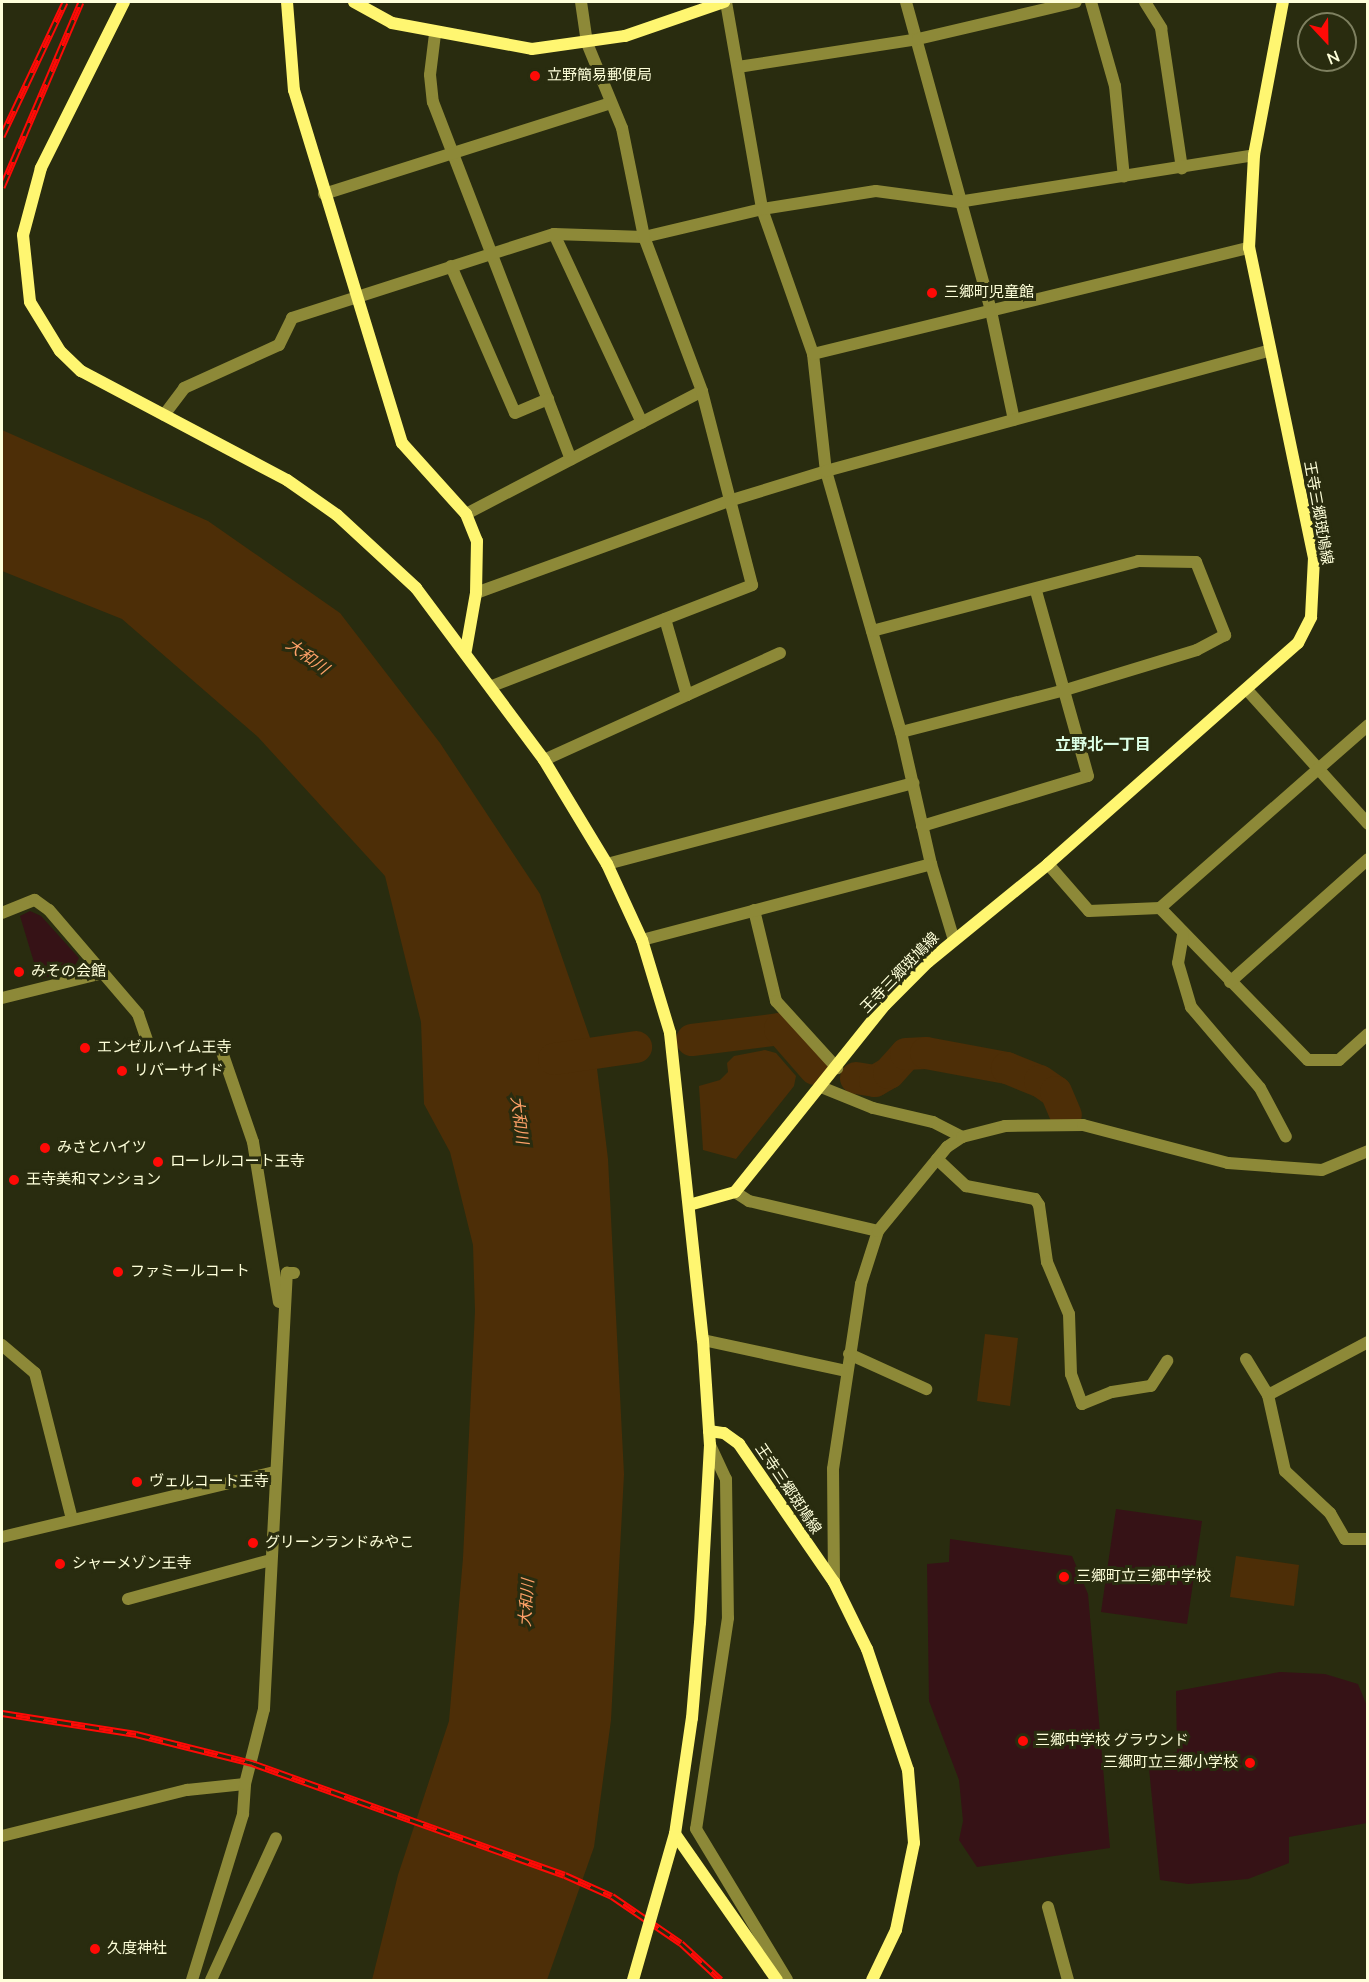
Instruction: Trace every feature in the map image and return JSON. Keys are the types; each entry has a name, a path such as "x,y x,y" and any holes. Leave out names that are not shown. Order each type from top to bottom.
{"street":[{"path":"124,2 41,168 23,235 24,272 30,302 60,351 103,386 237,451 337,515 416,588 466,650 544,760 607,864 642,940 670,1033 703,1340 710,1446 692,1718 675,1834 633,1980"},
{"path":"287,2 294,90 355,297 402,443 466,513 477,541 476,593 466,650"},
{"path":"354,2 392,23 435,34 532,49 625,36 690,8 725,2 762,208 813,354 826,471 901,732 931,864 954,940"},
{"path":"492,686 752,585 732,500 702,391 644,237 622,128 587,43 581,2"},
{"path":"906,2 918,39 958,202 991,311 1014,420"},
{"path":"738,67 918,39 1076,2"},
{"path":"1091,2 1115,86 1124,177"},
{"path":"1144,2 1161,28 1182,168"},
{"name":"王寺三郷斑鳩線","path":"735,1192 837,1068 885,1005 954,940 1048,864 1248,691 1298,643 1311,617 1315,593 1314,558 1250,248 1254,155 1283,2"},
{"path":"435,34 430,75 433,102 450,151 492,252 571,459"},
{"path":"324,194 450,151 611,103"},
{"path":"164,415 184,387 279,345 292,318 554,234 644,237 762,208 876,191 958,202 1254,155"},
{"path":"554,234 642,423"},
{"path":"813,354 1250,248"},
{"path":"451,266 515,413 548,399"},
{"path":"476,593 732,500 826,471 1270,350"},
{"path":"466,513 702,391"},
{"path":"872,631 1036,591 1138,561 1196,562 1225,635 1197,650 1065,690 901,732"},
{"path":"922,826 1088,776 1036,591"},
{"path":"665,619 687,695"},
{"path":"544,760 780,653"},
{"path":"1248,691 1368,824"},
{"path":"1048,864 1089,911 1160,908 1319,771 1368,725"},
{"path":"607,864 912,783"},
{"path":"1230,982 1368,859"},
{"path":"642,940 931,864"},
{"path":"2,913 35,900 49,909 138,1014 147,1043"},
{"path":"1160,908 1183,935 1308,1060 1340,1060 1368,1034"},
{"path":"754,910 776,1001 837,1068"},
{"path":"1183,935 1178,963 1191,1007 1260,1088 1286,1137"},
{"path":"2,998 103,973"},
{"path":"222,1052 253,1142 276,1263 282,1345"},
{"path":"821,1087 873,1108 933,1122 962,1137"},
{"path":"834,1582 833,1469 846,1371 861,1284 878,1231 937,1160 962,1137 1005,1126 1083,1125 1228,1163 1322,1170 1368,1151"},
{"path":"937,1160 966,1186 1035,1199 1039,1205 1047,1262 1069,1314 1071,1374 1082,1404 1112,1392 1151,1386 1167,1361"},
{"path":"689,1205 735,1192 749,1201 878,1231"},
{"path":"192,1980 243,1814 245,1784 264,1709 282,1345 287,1273 294,1273"},
{"path":"703,1340 846,1371"},
{"path":"1268,1395 1368,1342"},
{"path":"2,1346 35,1373 72,1519"},
{"path":"849,1354 926,1389"},
{"path":"1246,1359 1268,1395 1285,1471 1330,1513 1345,1539 1368,1539"},
{"name":"王寺三郷斑鳩線","path":"709,1431 724,1433 739,1444 834,1582 867,1649 908,1770 913,1802 914,1843 896,1930 872,1980"},
{"path":"710,1446 726,1479 728,1618 696,1829 788,1980"},
{"path":"2,1537 275,1472"},
{"path":"128,1599 271,1560"},
{"path":"2,1836 187,1790 245,1784"},
{"path":"675,1834 777,1980"},
{"path":"211,1980 276,1838"},
{"path":"1048,1907 1068,1980"}],"shaded area":[{"path":"30,911 41,916 79,958 72,971 39,979 20,916"},
{"path":"1116,1509 1202,1521 1187,1624 1101,1612"},
{"name":"三郷中学校 グラウンド","path":"950,1539 1072,1556 1088,1594 1110,1848 977,1867 959,1840 963,1821 959,1780 929,1701 927,1564 949,1562"},
{"path":"1280,1672 1325,1674 1358,1684 1367,1706 1367,1823 1289,1837 1289,1863 1248,1879 1188,1884 1160,1880 1148,1758 1177,1752 1176,1691"}],"water":[{"name":"大和川","path":"2,430 208,521 340,613 440,743 540,894 595,1052 608,1159 624,1474 611,1720 594,1847 547,1980 372,1980 398,1875 449,1721 463,1558 475,1311 473,1245 450,1152 424,1104 421,1022 385,876 258,737 122,619 2,571"},
{"path":"765,1050 776,1053 796,1076 794,1086 736,1159 703,1150 699,1086 720,1080 728,1072 727,1063 734,1056"},
{"path":"985,1334 1018,1338 1010,1406 977,1401"},
{"path":"1236,1556 1299,1565 1294,1606 1230,1597"}],"waterway":[{"path":"692,1040 780,1029 815,1069"},
{"path":"554,1059 636,1047"},
{"path":"856,1078 875,1081 889,1073 906,1054 926,1053 1007,1068 1040,1081 1056,1092 1066,1115"}],"railway":[{"path":"2,136 65,2"},
{"path":"2,187 81,2"},
{"path":"2,1713 136,1734 252,1763 565,1875 612,1896 681,1943 721,1980"}],"place":[{"name":"立野簡易郵便局","path":"535,76"},
{"name":"三郷町児童館","path":"932,293"},
{"name":"みその会館","path":"19,972"},
{"name":"エンゼルハイム王寺","path":"85,1048"},
{"name":"リバーサイド","path":"122,1071"},
{"name":"みさとハイツ","path":"45,1148"},
{"name":"ローレルコート王寺","path":"158,1162"},
{"name":"王寺美和マンション","path":"14,1180"},
{"name":"ファミールコート","path":"118,1272"},
{"name":"ヴェルコート王寺","path":"137,1482"},
{"name":"グリーンランドみやこ","path":"253,1543"},
{"name":"シャーメゾン王寺","path":"60,1564"},
{"name":"三郷町立三郷中学校","path":"1064,1577"},
{"name":"三郷中学校 グラウンド","path":"1023,1741"},
{"name":"三郷町立三郷小学校","path":"1250,1763"},
{"name":"久度神社","path":"95,1949"}],"district":[{"name":"立野北一丁目","path":"1103,745"}]}
